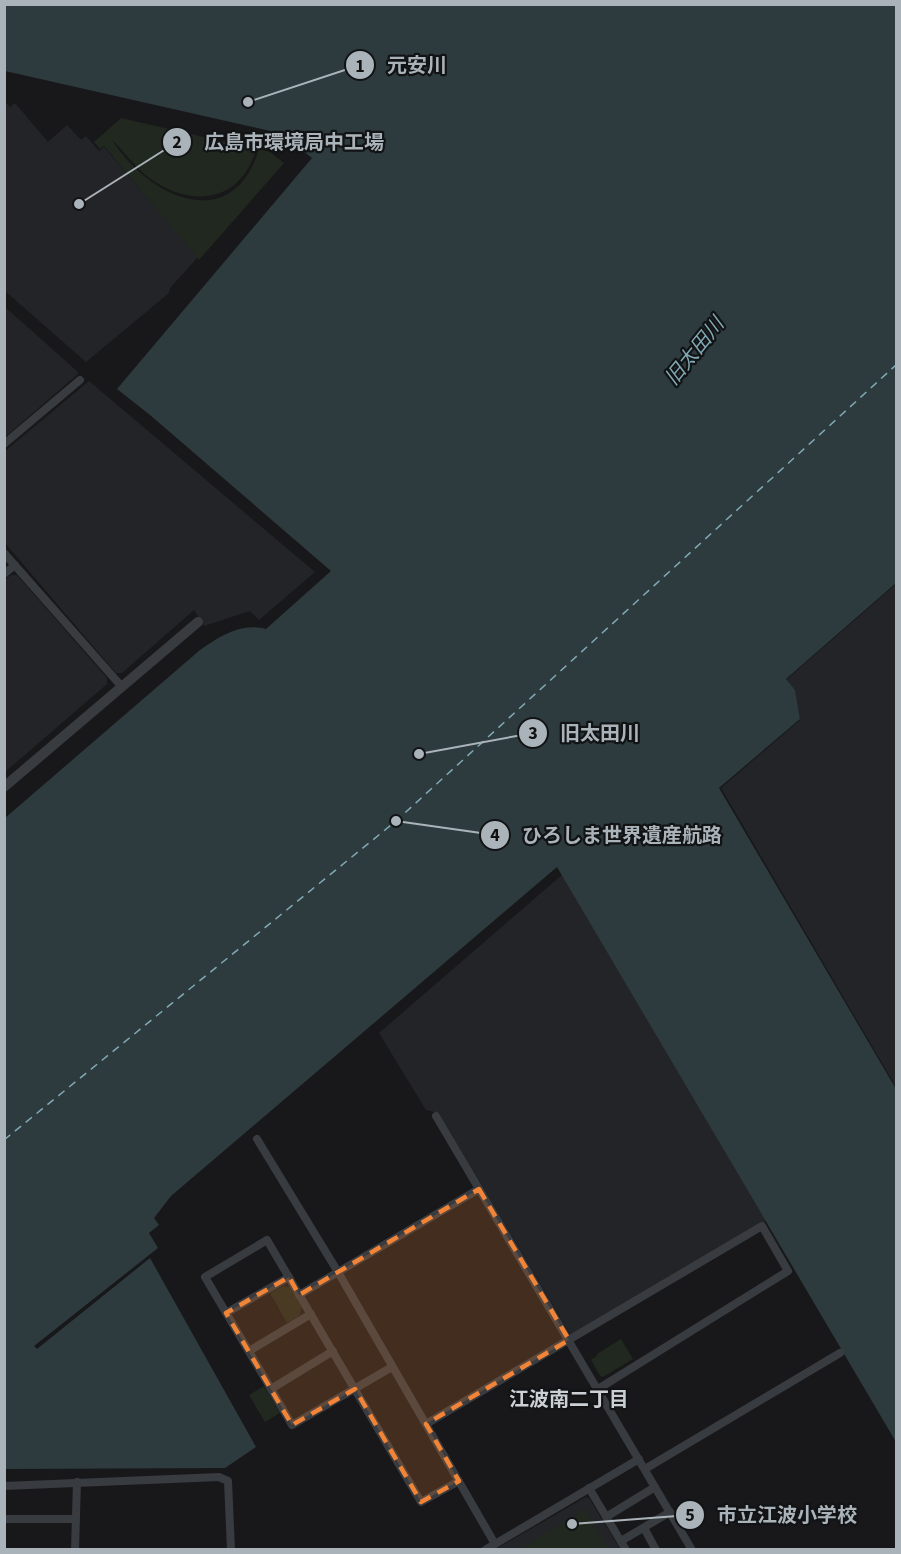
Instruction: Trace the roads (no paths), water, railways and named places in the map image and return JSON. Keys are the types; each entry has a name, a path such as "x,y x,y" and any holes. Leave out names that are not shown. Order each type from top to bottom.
{"street":[{"path":"4,444 80,380"},
{"path":"4,553 122,687"},
{"path":"4,574 15,565"},
{"path":"4,787 198,622"},
{"path":"436,1116 692,1550"},
{"path":"257,1139 338,1272 495,1544"},
{"path":"300,1295 479,1189"},
{"path":"426,1424 762,1226 788,1271 598,1389"},
{"path":"392,1367 355,1389 292,1425 205,1277 267,1240 333,1351 355,1389 421,1502 459,1481"},
{"path":"226,1313 289,1277"},
{"path":"249,1351 311,1314"},
{"path":"271,1389 333,1351"},
{"path":"645,1469 840,1353"},
{"path":"485,1550 639,1459"},
{"path":"4,1486 219,1477 228,1481 231,1550"},
{"path":"75,1550 77,1482"},
{"path":"606,1516 656,1487"},
{"path":"588,1488 626,1550"},
{"path":"621,1541 670,1512"},
{"path":"4,1519 76,1519"},
{"path":"644,1528 656,1550"}],"water":[{"name":"旧太田川","path":"5,5 896,5 896,583 786,679 795,690 800,719 719,788 896,1089 896,1442 557,867 171,1196 154,1218 159,1225 149,1233 158,1248 34,1346 37,1349 150,1258 256,1447 225,1468 5,1469 5,818 200,650 223,635 239,629 257,627 266,629 331,571 117,389 312,158 279,133 5,71"}],"place":[{"name":"元安川","path":"248,102"},
{"name":"広島市環境局中工場","path":"79,204"},
{"name":"旧太田川","path":"419,754"},
{"name":"ひろしま世界遺産航路","path":"396,821"},
{"name":"市立江波小学校","path":"572,1524"}],"district":[{"name":"江波南二丁目","path":"569,1399"}]}
